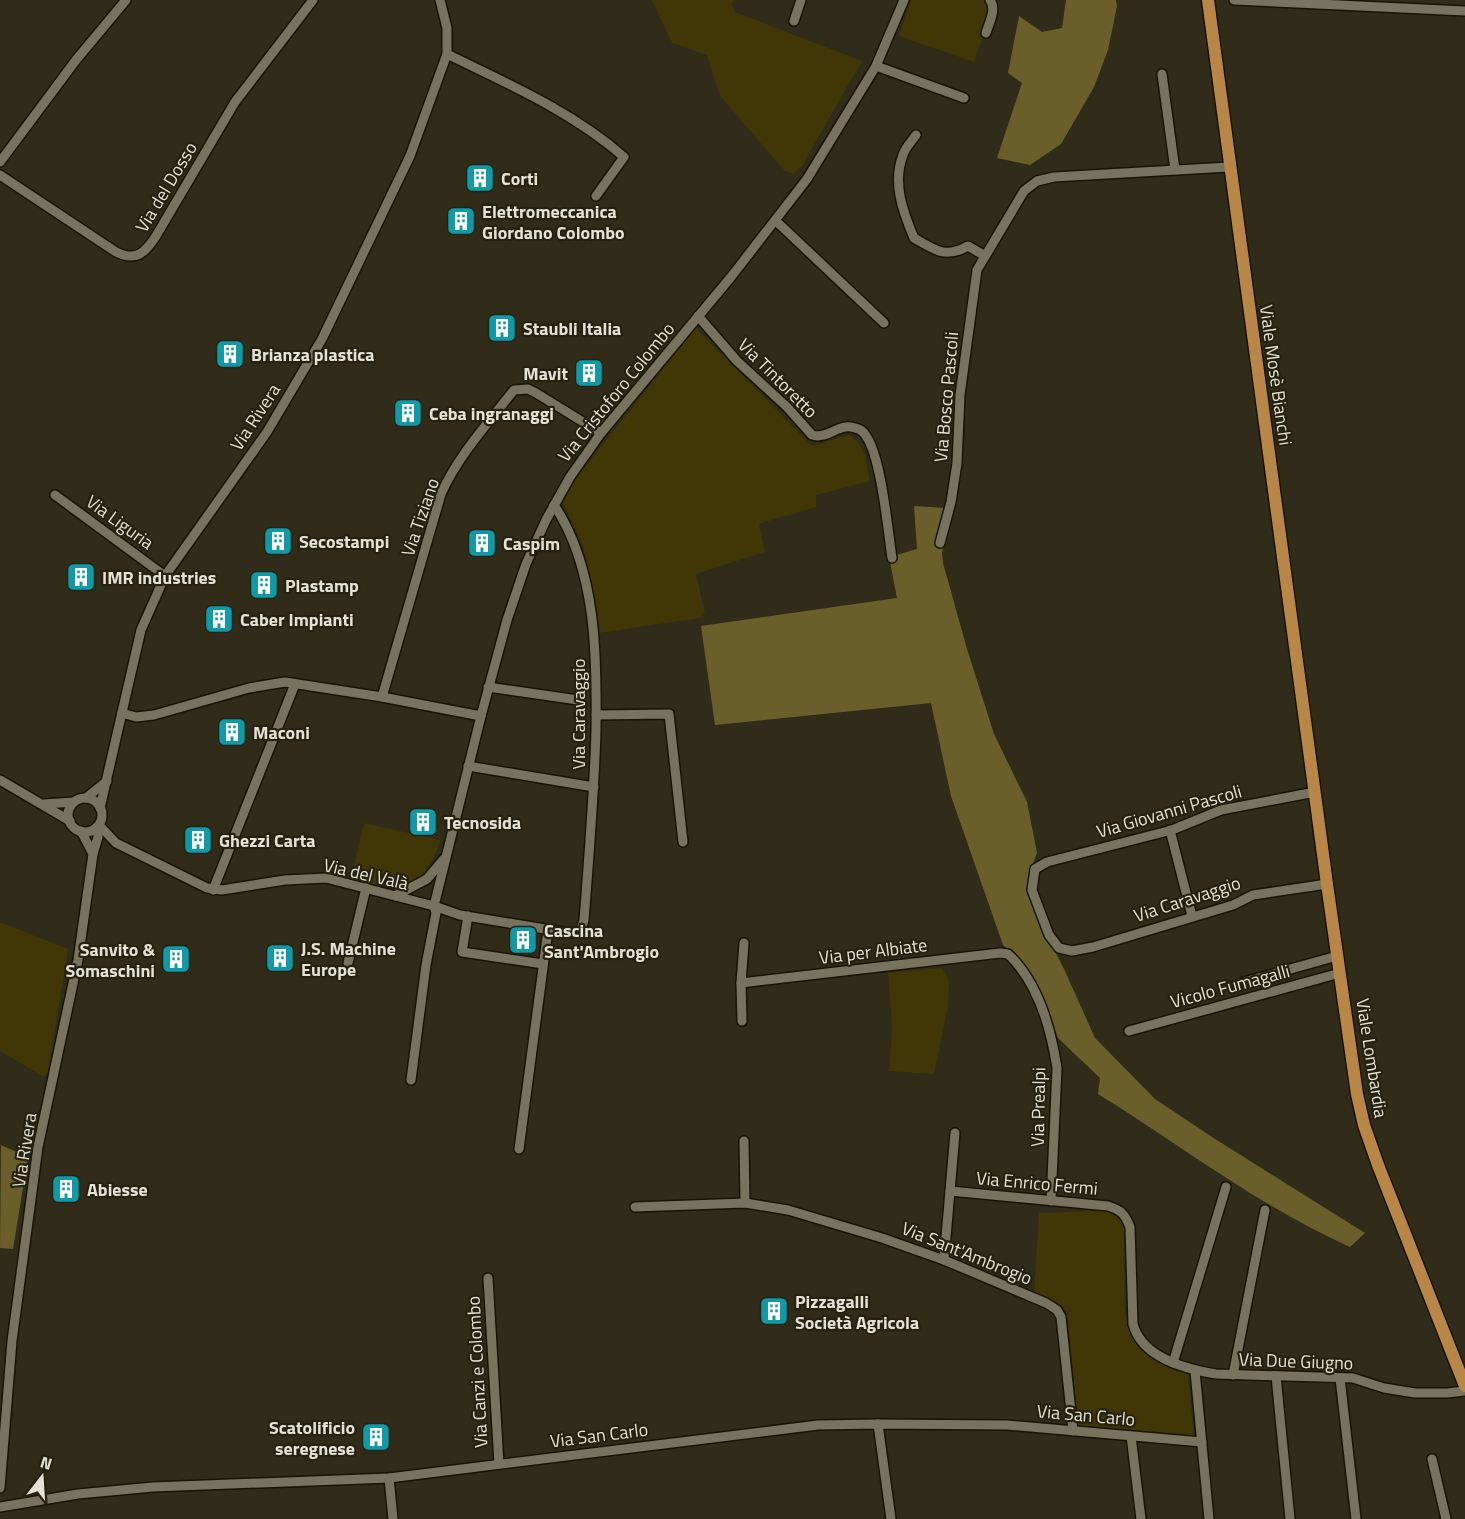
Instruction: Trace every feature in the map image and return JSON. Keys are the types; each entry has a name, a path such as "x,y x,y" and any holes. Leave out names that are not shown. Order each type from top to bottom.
{"main road":[{"name":"Viale Mosè Bianchi","path":"1208,0 1310,755"},
{"name":"Viale Lombardia","path":"1310,755 1354,1074 1364,1125 1465,1386"}],"street":[{"path":"0,162 76,60 126,0"},
{"name":"Via del Dosso","path":"0,175 116,252 128,257 139,256 156,236 235,102 313,0"},
{"name":"Via Rivera","path":"100,808 141,630 165,576 267,432 322,339 401,177 447,54 447,28 440,0"},
{"path":"794,21 801,0"},
{"name":"Via Cristoforo Colombo","path":"396,896 427,879 446,857 480,716 519,582 537,537 554,505 570,477 601,434 807,180 876,66 904,0"},
{"path":"986,33 993,10 990,0"},
{"path":"1234,0 1404,4 1465,11"},
{"path":"447,54 560,111 612,146 624,157 596,196"},
{"path":"876,66 963,98"},
{"path":"1162,74 1174,170"},
{"path":"916,135 903,153 898,173 899,195 914,238 942,253 957,252 969,246 985,256"},
{"name":"Via Bosco Pascoli","path":"940,543 951,502 957,462 960,395 977,270 1024,190 1037,181 1054,177 1229,167"},
{"path":"776,221 884,323"},
{"name":"Via Tintoretto","path":"698,316 736,362 787,407 812,435 822,436 848,426 861,430 866,435 876,462 892,558"},
{"name":"Via Tiziano","path":"382,697 441,494 475,440 514,390 528,389 537,393 601,434"},
{"name":"Via Liguria","path":"55,495 165,576"},
{"name":"Via Caravaggio","path":"554,505 575,550 588,597 595,645 594,787 584,920 580,930"},
{"path":"122,713 136,717 154,715 259,685 274,683 382,697 480,716"},
{"path":"213,890 295,684"},
{"path":"488,687 578,700"},
{"path":"596,715 669,714 683,842"},
{"path":"468,766 594,787"},
{"path":"0,780 70,821 76,829 87,832 98,826 102,817 100,808 94,801 86,798"},
{"path":"43,804 74,802 86,798 107,781"},
{"name":"Via Giovanni Pascoli","path":"1059,948 1049,935 1032,890 1035,869 1047,862 1170,830 1221,810 1315,792"},
{"path":"70,821 69,811 74,802"},
{"name":"Via Rivera","path":"0,1488 12,1341 38,1147 78,960 98,826"},
{"name":"Via del Valà","path":"98,826 116,843 191,882 213,890 316,878 337,880 468,916 548,930 574,933 580,930"},
{"path":"1170,830 1192,916"},
{"path":"81,831 94,852 105,842 116,843"},
{"path":"411,1080 426,965 436,913 434,906 446,857"},
{"name":"Via Caravaggio","path":"1059,948 1072,951 1093,947 1233,905 1253,895 1327,884"},
{"path":"348,963 366,888"},
{"path":"468,916 462,952 543,964"},
{"path":"519,1149 548,930"},
{"path":"742,1021 741,983 744,943"},
{"name":"Via per Albiate","path":"741,983 1000,953 1008,954"},
{"name":"Via Prealpi","path":"1008,954 1020,968 1038,998 1055,1055 1057,1068 1051,1201"},
{"path":"1244,982 1337,956"},
{"name":"Vicolo Fumagalli","path":"1129,1031 1340,973"},
{"path":"944,1260 955,1133"},
{"path":"635,1207 745,1203 744,1141"},
{"path":"1173,1363 1226,1186"},
{"name":"Via Enrico Fermi","path":"950,1191 1108,1206 1120,1210 1130,1227 1133,1324 1136,1335"},
{"name":"Via Sant'Ambrogio","path":"745,1203 788,1210 882,1238 944,1260 1029,1295 1057,1310 1061,1317 1072,1431"},
{"path":"1233,1375 1265,1210"},
{"name":"Via Canzi e Colombo","path":"488,1278 500,1464"},
{"name":"Via Due Giugno","path":"1136,1335 1150,1350 1173,1363 1195,1371 1233,1375 1340,1378 1365,1381 1384,1388 1415,1393 1465,1391"},
{"path":"1195,1371 1209,1519"},
{"path":"1276,1376 1290,1519"},
{"path":"1340,1378 1356,1519"},
{"path":"878,1424 891,1519"},
{"name":"Via San Carlo","path":"0,1507 78,1494 153,1487 389,1478 818,1425 1007,1425 1202,1442"},
{"path":"1131,1436 1141,1519"},
{"path":"1432,1459 1446,1519"},
{"path":"389,1478 393,1519"}],"shaded area":[{"path":"652,0 734,0 732,5 735,12 862,61 802,166 793,174 784,170 720,96 707,55 672,43"},
{"path":"911,0 983,0 993,8 974,62 899,36"},
{"path":"1066,0 1116,0 1117,6 1108,50 1094,87 1061,144 1030,165 997,158 1022,83 1008,73 1019,16 1042,32 1062,28"},
{"path":"696,328 812,446 849,435 855,439 865,455 870,481 816,495 816,507 759,524 765,552 696,574 705,613 700,618 599,633 583,546 562,501 571,484"},
{"path":"914,506 945,508 953,511 942,553 943,563 994,734 1027,802 1037,853 1029,873 1028,888 1039,920 1095,1038 1155,1099 1365,1233 1350,1247 1284,1214 1098,1094 1100,1078 1058,1038 1042,997 1013,953 1003,945 951,796 931,703 715,725 701,626 897,598 889,557 917,549"},
{"path":"364,823 440,840 434,858 426,871 407,884 396,886 383,886 351,879"},
{"path":"0,922 68,949 48,1072 44,1077 0,1051"},
{"path":"942,968 949,981 948,1006 934,1074 889,1071 892,1027 888,973"},
{"path":"1,1145 28,1157 13,1249 0,1248"},
{"path":"1114,1210 1124,1220 1125,1313 1128,1326 1139,1346 1146,1352 1188,1374 1194,1436 1078,1426 1067,1311 1061,1305 1034,1292 1039,1213"}],"place":[{"name":"Corti","path":"480,178"},
{"name":"Elettromeccanica Giordano Colombo","path":"461,221"},
{"name":"Staubli Italia","path":"502,328"},
{"name":"Brianza plastica","path":"230,354"},
{"name":"Mavit","path":"589,373"},
{"name":"Ceba ingranaggi","path":"408,413"},
{"name":"Secostampi","path":"278,541"},
{"name":"Caspim","path":"482,543"},
{"name":"IMR industries","path":"81,577"},
{"name":"Plastamp","path":"264,585"},
{"name":"Caber Impianti","path":"219,619"},
{"name":"Maconi","path":"232,732"},
{"name":"Tecnosida","path":"423,822"},
{"name":"Ghezzi Carta","path":"198,840"},
{"name":"Cascina Sant'Ambrogio","path":"523,940"},
{"name":"J.S. Machine Europe","path":"280,958"},
{"name":"Sanvito & Somaschini","path":"176,959"},
{"name":"Abiesse","path":"66,1189"},
{"name":"Pizzagalli Società Agricola","path":"774,1311"},
{"name":"Scatolificio seregnese","path":"376,1437"}]}
